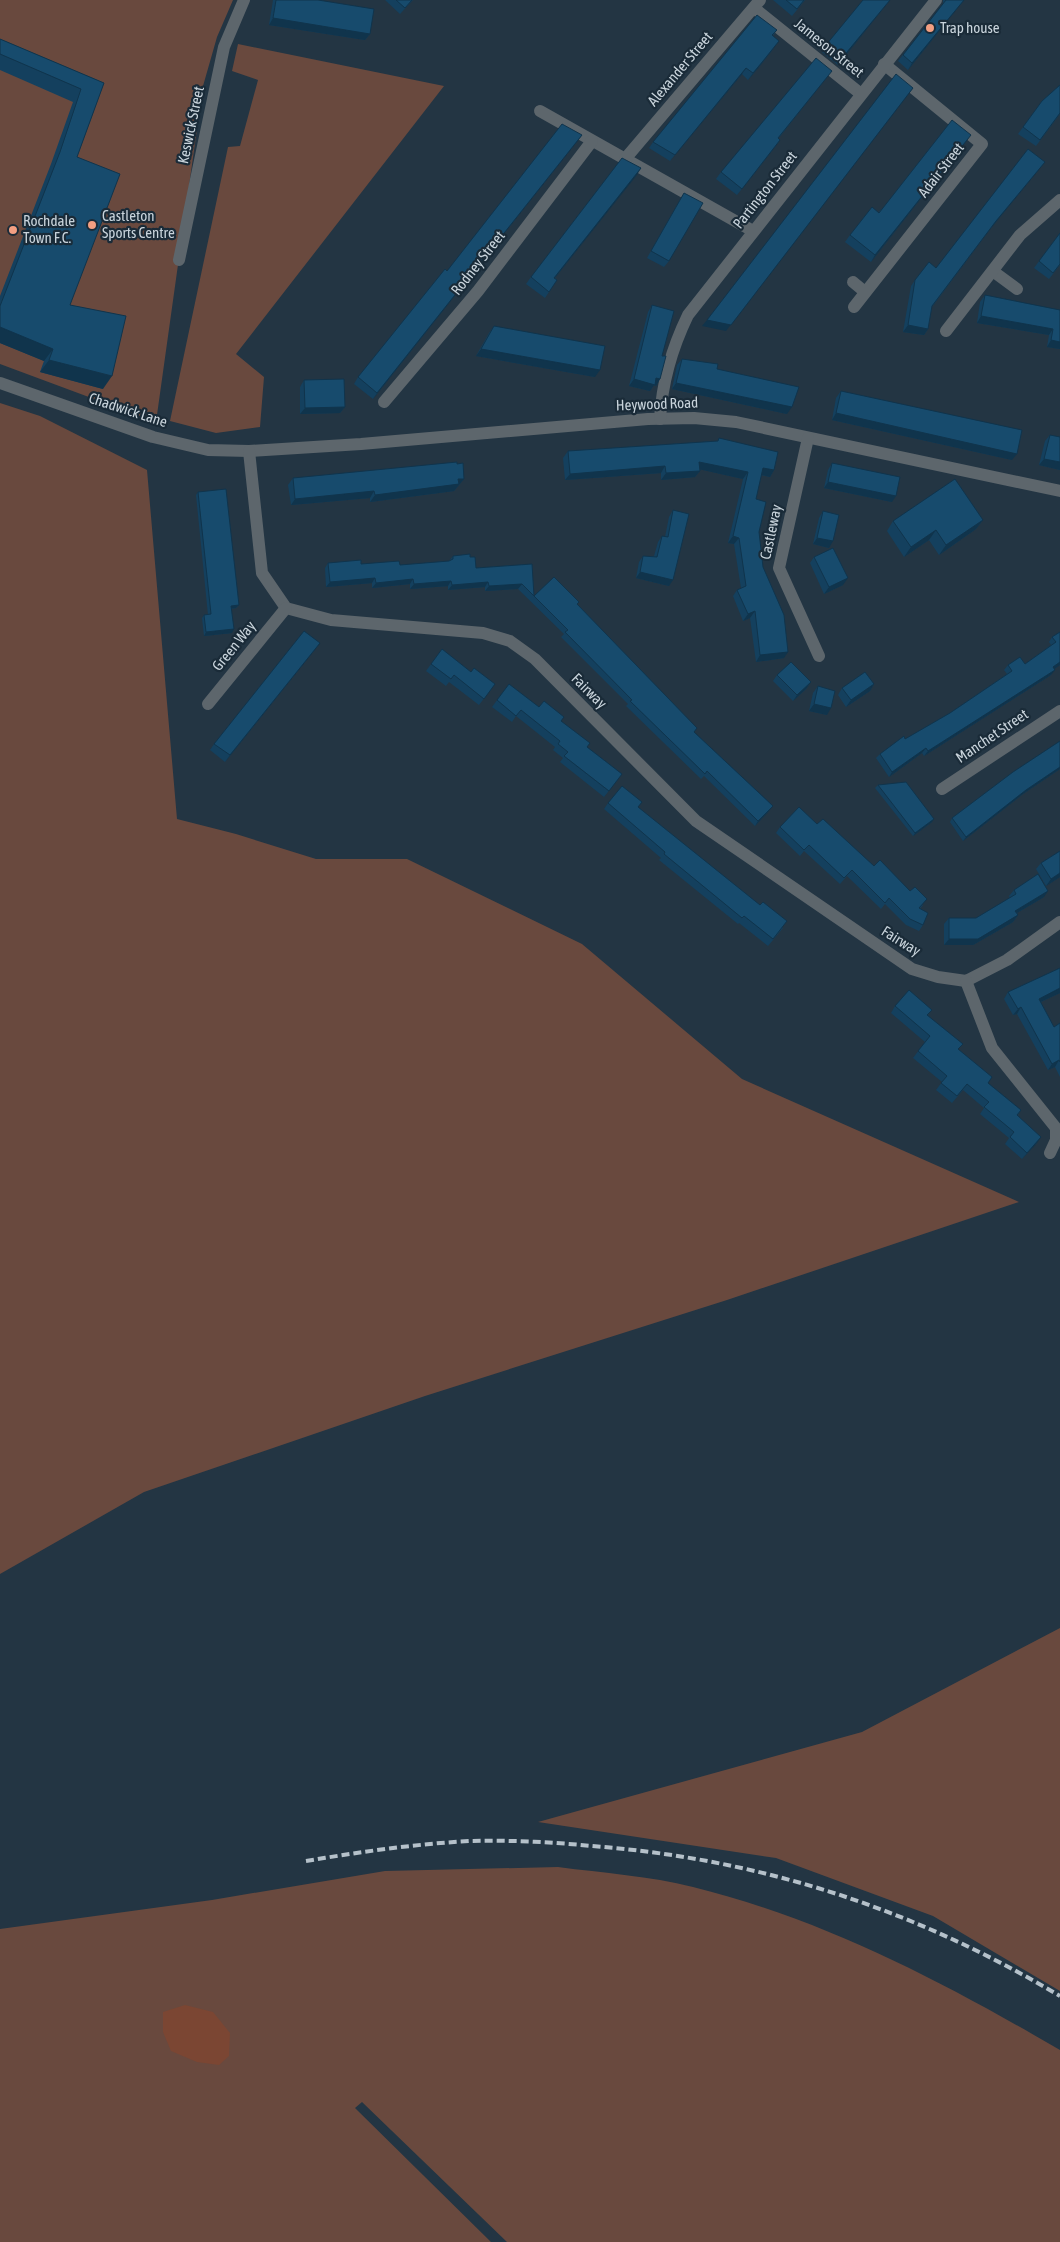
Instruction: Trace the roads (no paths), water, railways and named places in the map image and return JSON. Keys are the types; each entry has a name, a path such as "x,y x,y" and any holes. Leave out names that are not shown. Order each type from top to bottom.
{"street":[{"name":"Keswick Street","path":"179,260 224,47 244,0"},
{"name":"Partington Street","path":"660,419 662,392 676,340 688,315 936,0"},
{"name":"Jameson Street","path":"757,4 861,94"},
{"name":"Alexander Street","path":"625,159 757,4"},
{"name":"Adair Street","path":"854,307 982,144 884,64"},
{"path":"540,111 753,231"},
{"name":"Rodney Street","path":"384,402 478,291 592,141"},
{"path":"946,331 994,272 1020,235 1060,200"},
{"path":"994,272 1017,289"},
{"path":"853,282 865,292"},
{"name":"Chadwick Lane","path":"0,383 153,437 208,450 249,451"},
{"name":"Heywood Road","path":"249,451 660,419 694,418 736,422 1060,491"},
{"name":"Castleway","path":"808,438 779,568 819,656"},
{"path":"249,451 262,574 286,608"},
{"name":"Green Way","path":"208,704 286,608"},
{"name":"Fairway","path":"286,608 331,620 482,633 510,641 535,660 696,821 912,969 938,977 966,981"},
{"name":"Manchet Street","path":"942,789 1060,710"},
{"path":"1050,1153 1056,1140 1056,1128 992,1048 966,981 1007,960 1060,922"}],"railway":[{"path":"306,1861 428,1844 500,1841 592,1846 655,1853 716,1863 776,1876 835,1893 892,1914 949,1938 1005,1965 1060,1996"}],"place":[{"name":"Trap house","path":"930,28"},
{"name":"Castleton Sports Centre","path":"92,225"},
{"name":"Rochdale Town F.C.","path":"13,230"}]}
